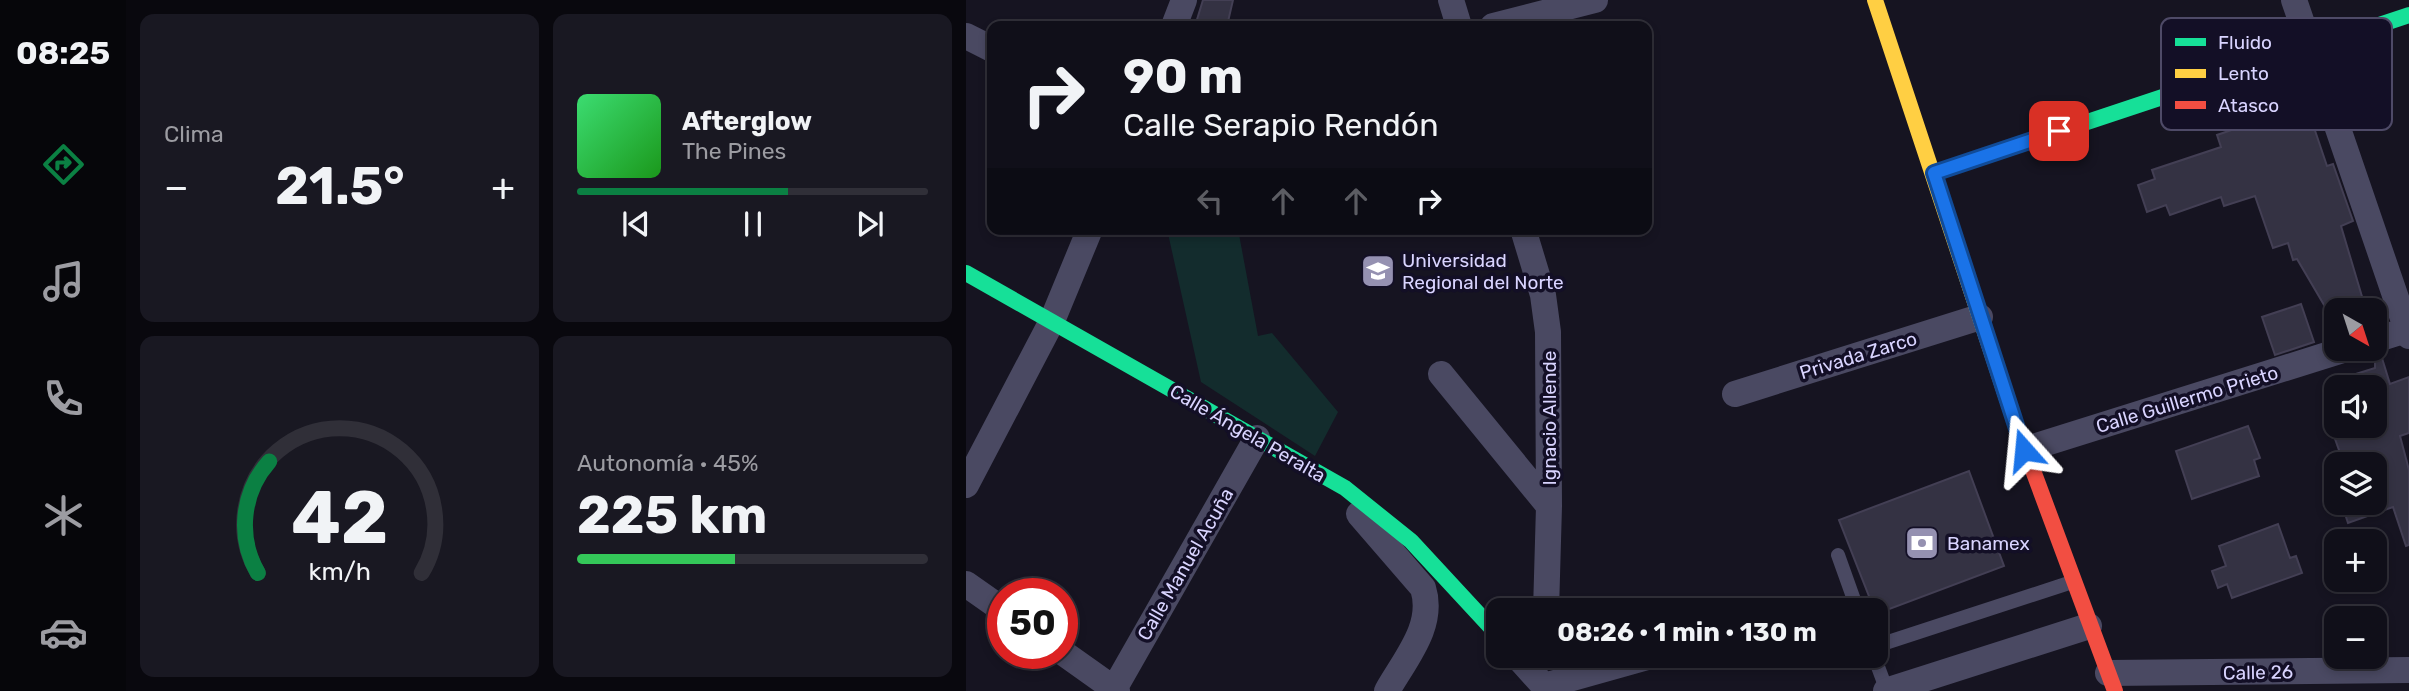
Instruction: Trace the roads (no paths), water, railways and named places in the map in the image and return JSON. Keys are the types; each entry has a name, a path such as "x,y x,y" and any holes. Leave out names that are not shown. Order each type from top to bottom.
{"street":[{"path":"1176,21 1184,0"},
{"path":"1451,0 1457,21"},
{"path":"1513,21 1595,0"},
{"path":"1875,0 2024,450 2111,682"},
{"path":"2294,0 2300,18"},
{"path":"2392,21 2409,15"},
{"path":"966,36 987,46"},
{"path":"1934,173 2161,98"},
{"path":"2338,130 2408,332 2387,337"},
{"path":"966,485 1052,321 1088,235"},
{"name":"Ignacio Allende","path":"1525,235 1543,295 1548,332 1546,598"},
{"name":"Calle Ángela Peralta","path":"966,273 1345,488 1410,541 1486,622"},
{"name":"Privada Zarco","path":"1735,394 1980,317"},
{"name":"Calle Guillermo Prieto","path":"2024,450 2324,356"},
{"path":"1441,374 1549,506"},
{"name":"Calle Manuel Acuña","path":"1115,690 1257,438"},
{"path":"1345,488 1363,520 1423,588 1427,602 1427,614 1421,631 1387,691"},
{"path":"966,583 987,598"},
{"path":"1886,691 2089,626"},
{"path":"1078,663 1115,690"},
{"path":"1527,668 1544,689"},
{"path":"1544,689 1545,668"},
{"path":"1544,689 1612,668"},
{"name":"Calle 26","path":"2111,682 2409,670"}],"lane":[{"path":"1838,555 1853,598"},
{"path":"1888,642 2073,582"},
{"path":"1878,668 1886,691"}],"place":[{"name":"Universidad Regional del Norte","path":"1378,271"},
{"name":"Banamex","path":"1922,543"}]}
